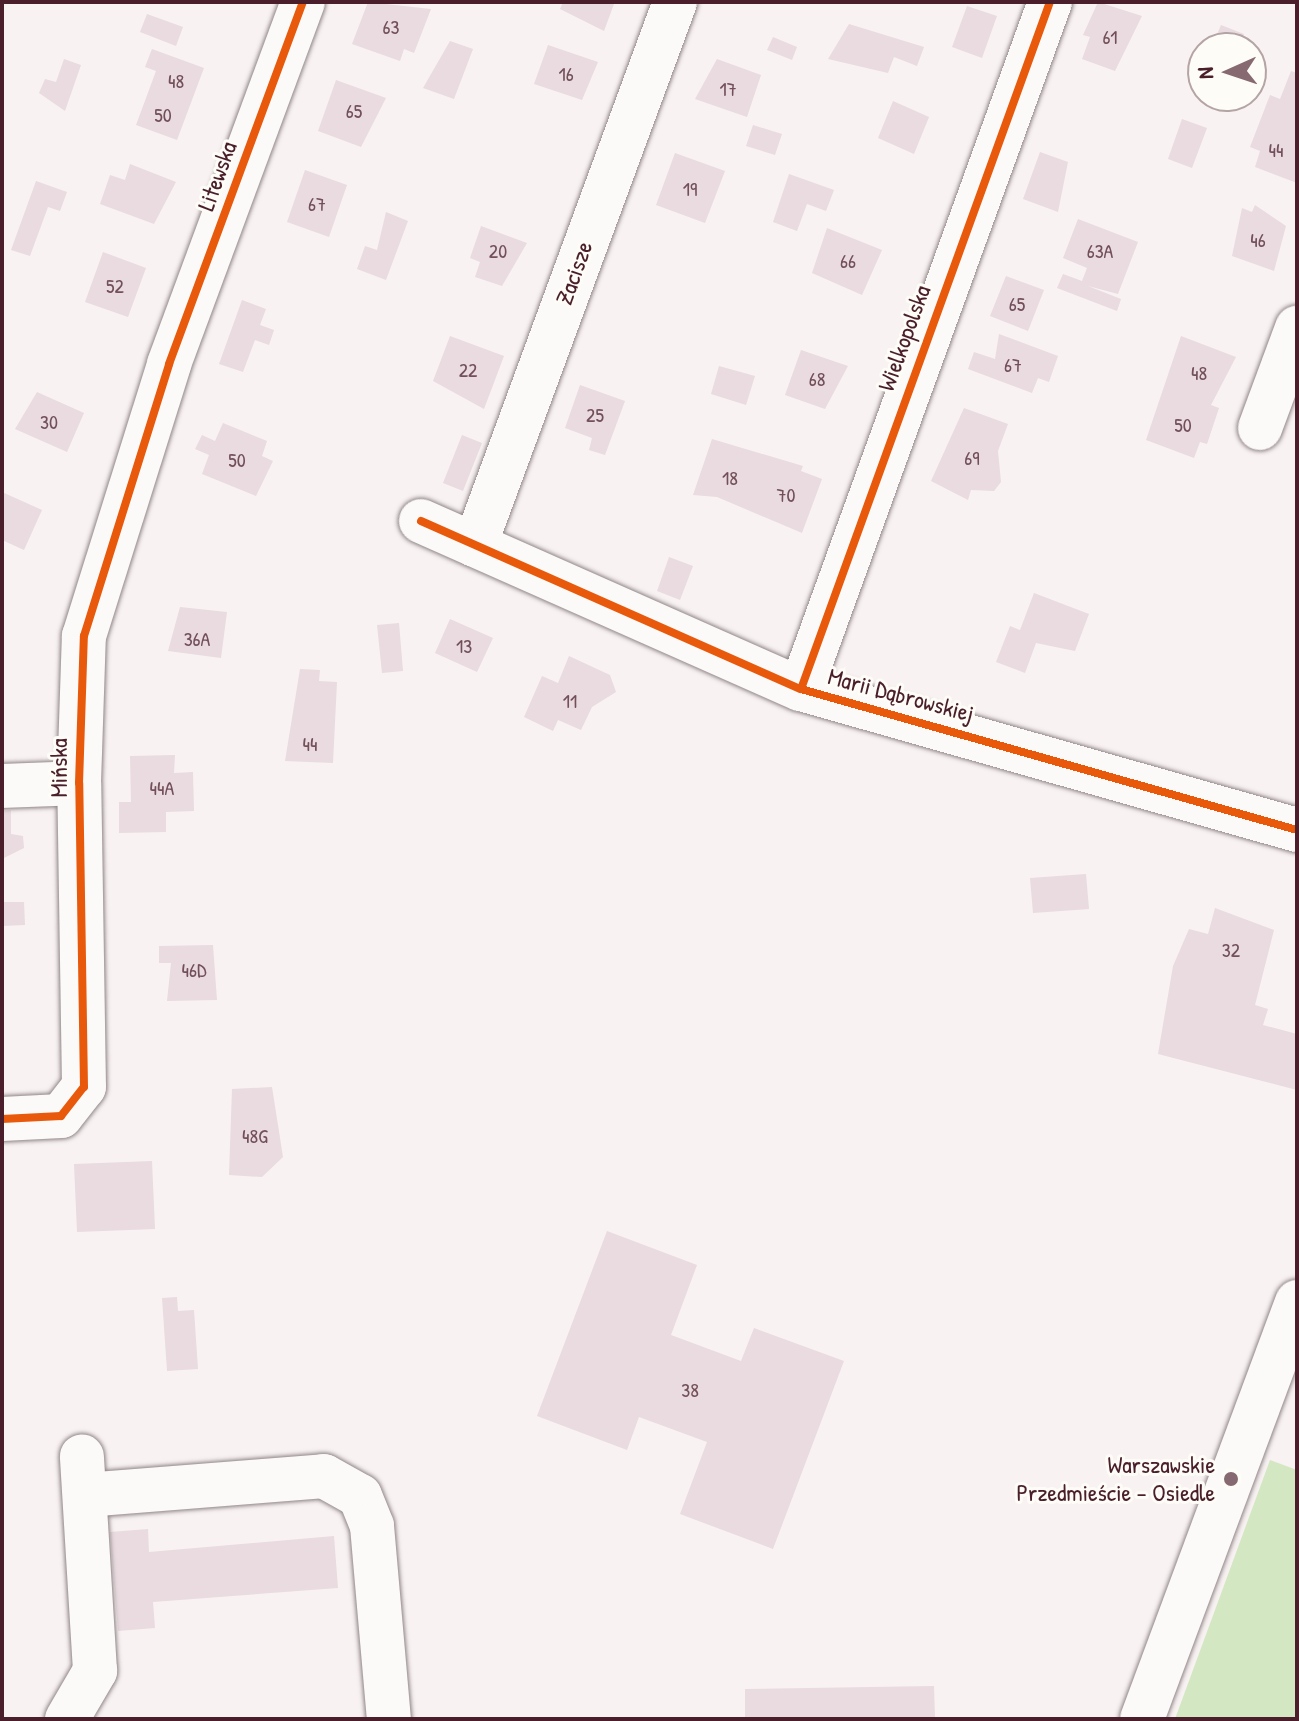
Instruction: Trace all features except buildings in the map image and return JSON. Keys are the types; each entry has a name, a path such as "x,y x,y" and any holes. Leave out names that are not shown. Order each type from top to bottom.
{"street":[{"name":"Litewska","path":"169,364 303,2"},
{"name":"Zacisze","path":"475,545 675,2"},
{"name":"Wielkopolska","path":"801,689 1050,2"},
{"path":"1260,428 1297,328"},
{"name":"Mińska","path":"2,1119 61,1116 84,1087 79,783 84,636 169,364"},
{"name":"Marii Dąbrowskiej","path":"421,521 801,689 1297,830"},
{"path":"2,786 79,783"},
{"path":"1142,1719 1297,1302"},
{"path":"67,1719 95,1671 83,1475 324,1476 360,1496 372,1526 389,1719"}],"green space":[{"path":"1270,1460 1297,1470 1297,1719 1175,1719"}],"cycle path":[{"path":"2,1119 61,1116 84,1087 79,783 84,636 169,364 303,2"},
{"path":"801,689 1050,2"},
{"path":"421,521 801,689 1297,830"}],"place":[{"name":"Warszawskie Przedmieście – Osiedle","path":"1231,1479"}]}
